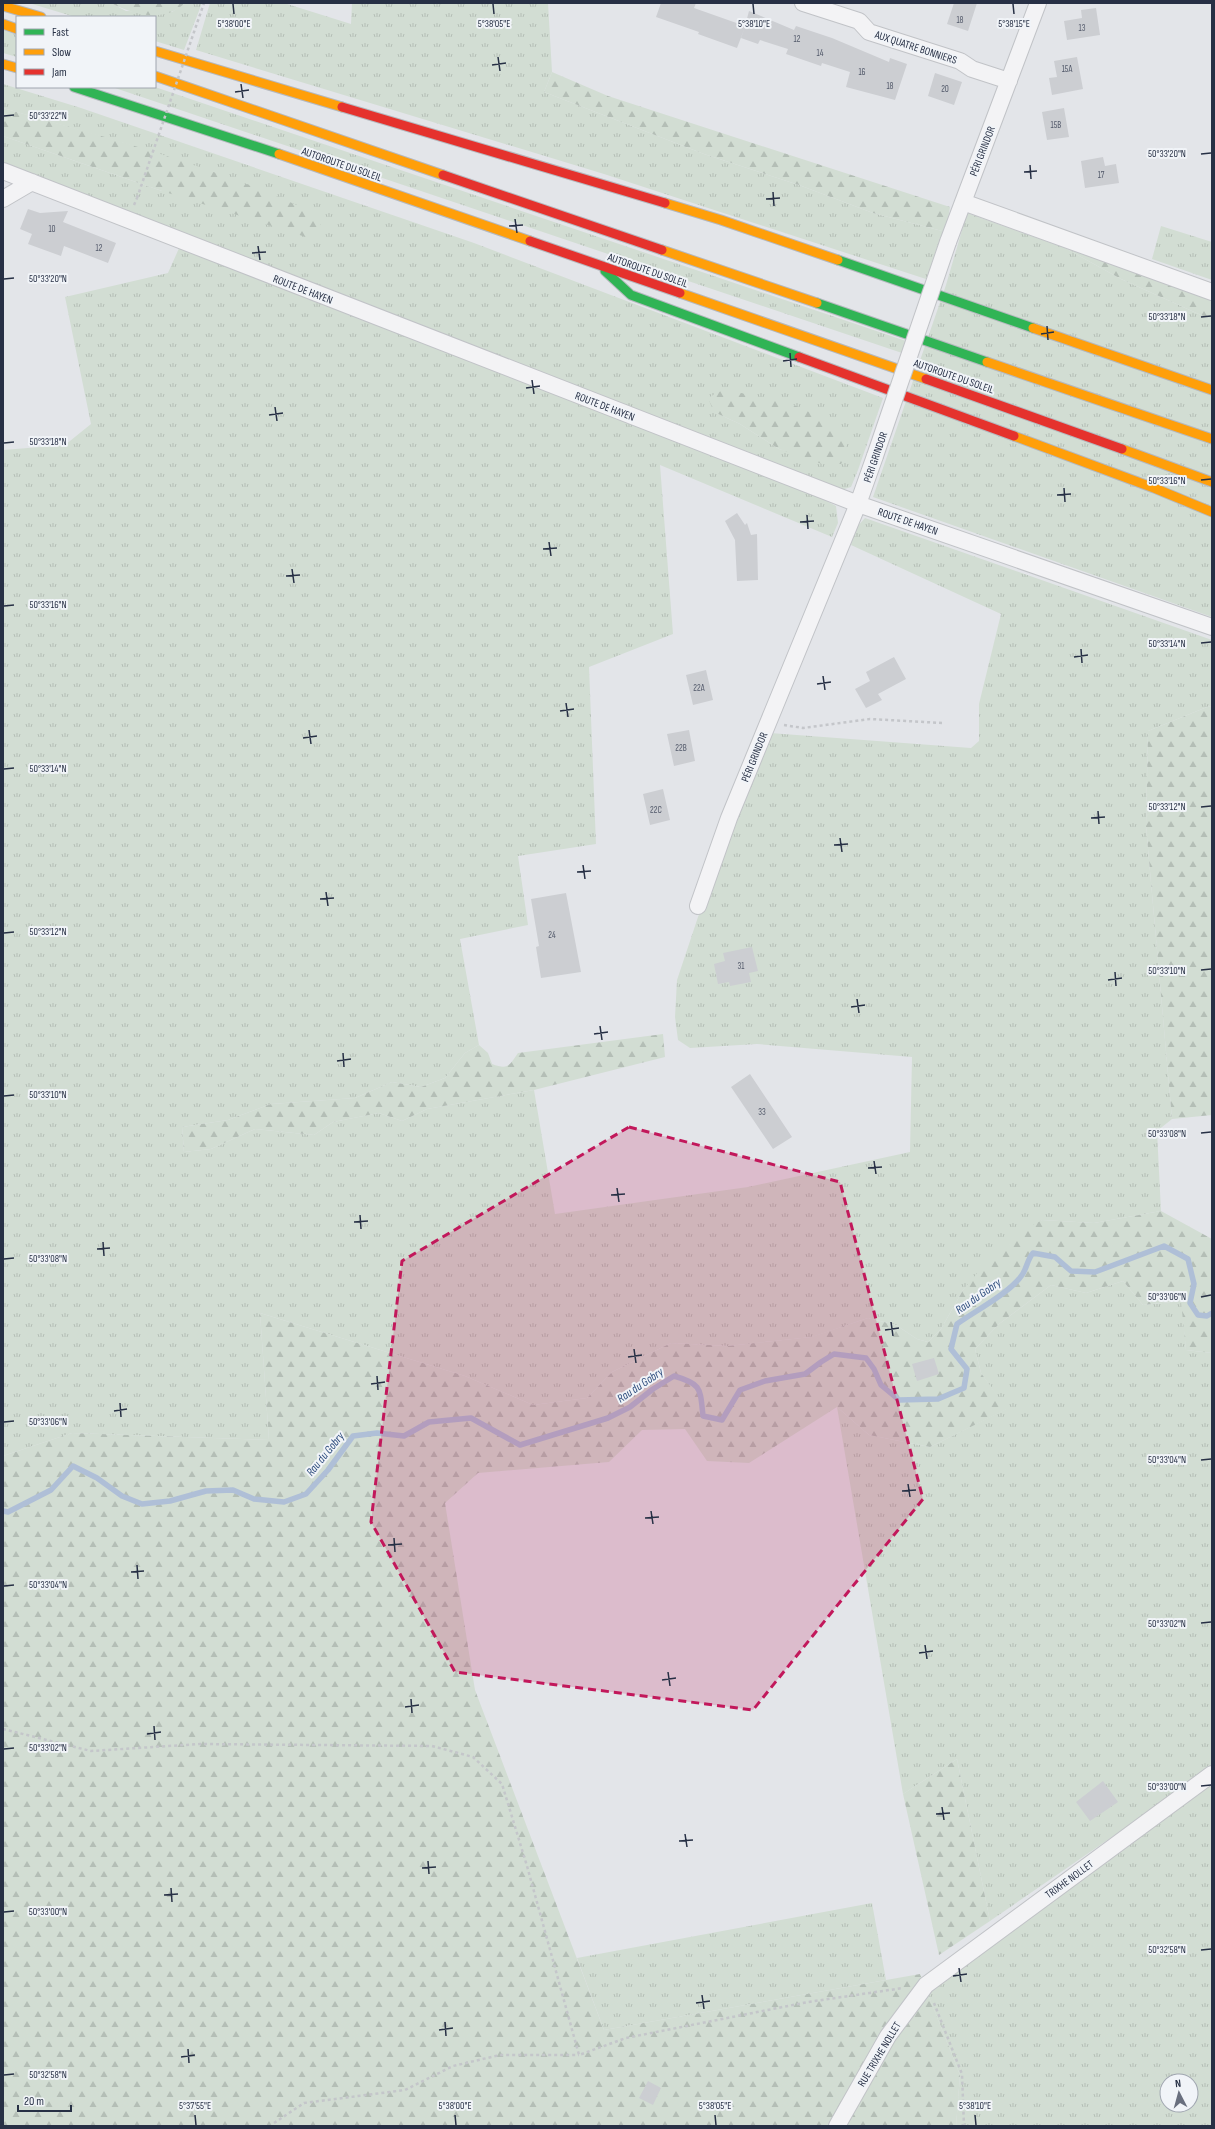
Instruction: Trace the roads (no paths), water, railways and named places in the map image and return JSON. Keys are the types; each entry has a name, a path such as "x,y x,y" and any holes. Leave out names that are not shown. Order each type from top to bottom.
{"highway":[{"path":"3,6 38,16"},
{"path":"3,24 16,29"},
{"path":"156,51 721,220 1212,390"},
{"path":"3,64 16,68"},
{"name":"AUTOROUTE DU SOLEIL","path":"156,76 1212,439"},
{"name":"AUTOROUTE DU SOLEIL","path":"77,88 223,135 598,265 978,397 1212,482"},
{"path":"598,265 631,295 1147,486 1212,512"}],"street":[{"name":"AUX QUATRE BONNIERS","path":"804,3 859,21 869,32 960,61 972,69 1009,81"},
{"name":"PÉRI GRINDOR","path":"698,906 728,818 858,504 948,242 1038,3"},
{"name":"ROUTE DE HAYEN","path":"3,171 858,504 1212,627"},
{"path":"3,199 32,182"},
{"path":"963,202 1212,292"},
{"name":"TRIXHE NOLLET","path":"926,1985 1212,1774"},
{"name":"RUE TRIXHE NOLLET","path":"837,2126 888,2036 926,1985"}],"waterway":[{"name":"Rau du Gobry","path":"3,1511 8,1512 51,1490 73,1466 97,1478 122,1496 142,1504 170,1501 206,1491 233,1490 254,1499 284,1502 306,1494 328,1470 353,1436 377,1433 404,1436 429,1422 471,1418 520,1445 608,1418 630,1407 653,1389 674,1376 690,1382 698,1388 703,1416 722,1420 740,1390 765,1381 805,1374 834,1354 866,1358 874,1369 881,1385 899,1400 938,1399 964,1388 967,1369 951,1349 957,1324 1010,1288 1024,1272 1029,1258 1033,1253 1055,1257 1071,1271 1095,1272 1164,1246 1188,1259 1194,1284 1190,1303 1198,1315 1207,1316 1212,1313"}]}
